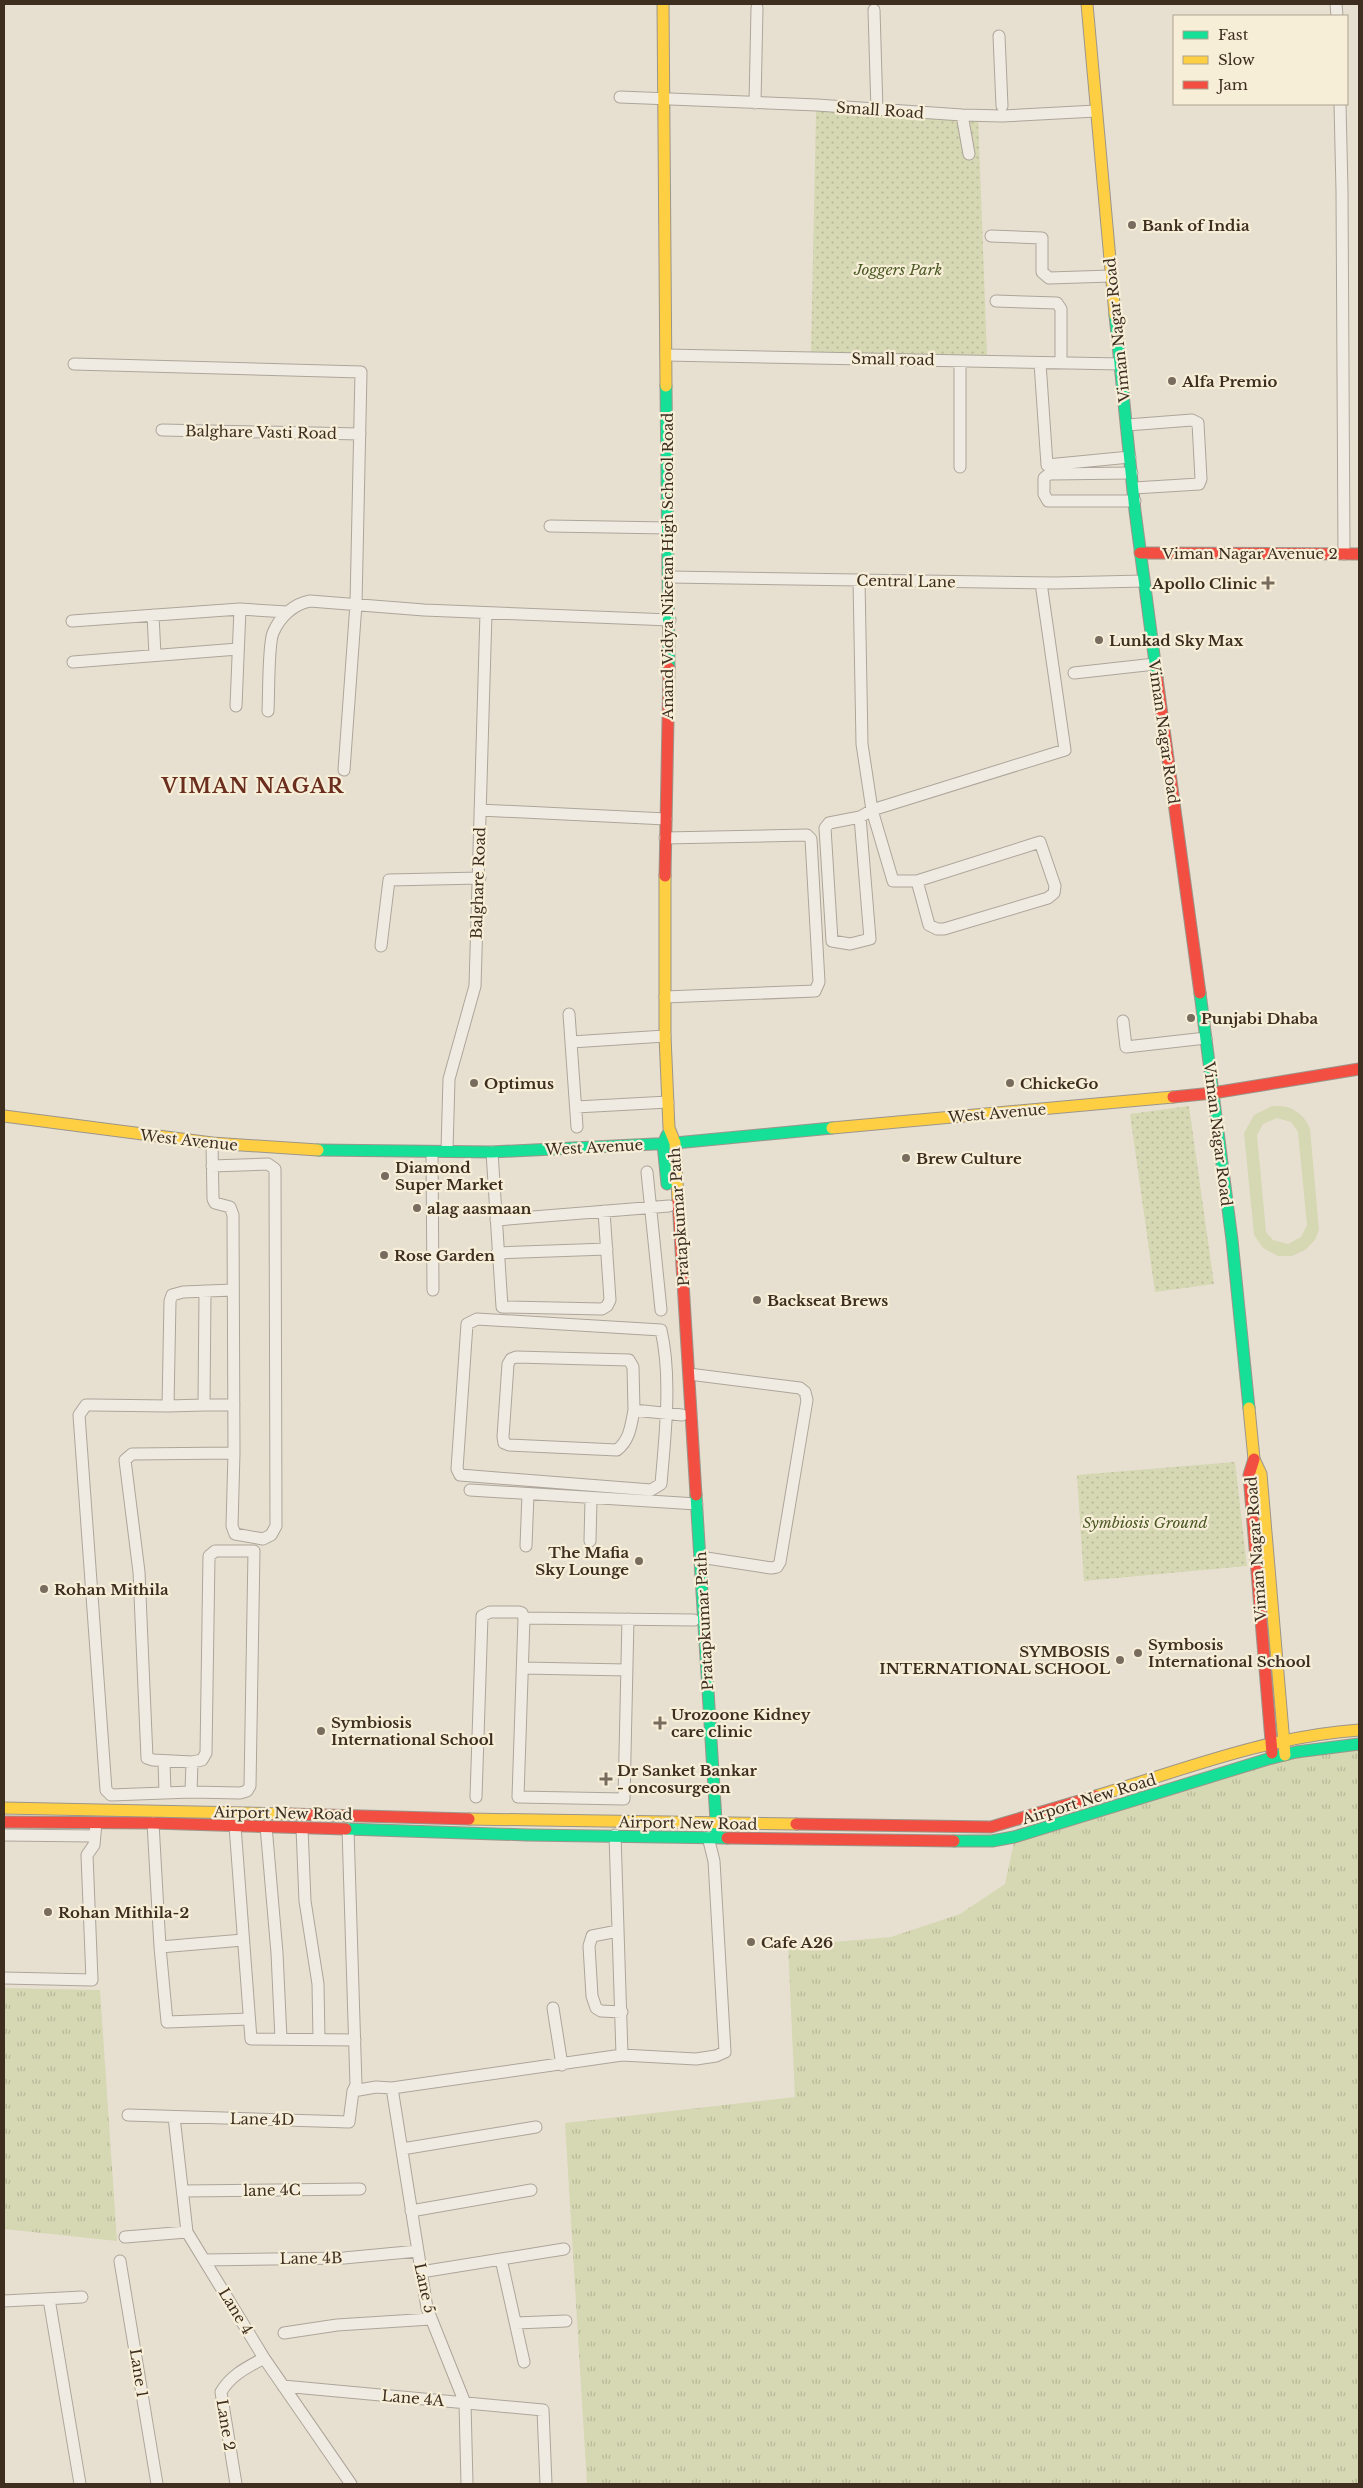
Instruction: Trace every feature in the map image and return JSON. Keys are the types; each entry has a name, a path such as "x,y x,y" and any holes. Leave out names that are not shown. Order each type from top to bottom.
{"street":[{"name":"Anand Vidya Niketan High School Road","path":"664,4 670,620 665,838 664,1036 669,1128"},
{"name":"Viman Nagar Road","path":"1087,4 1111,276 1140,553 1213,1093 1245,1353 1254,1459 1261,1474 1285,1755"},
{"path":"755,103 758,8"},
{"path":"874,10 877,111"},
{"path":"999,36 1002,106"},
{"name":"Small Road","path":"620,97 817,105 877,111 962,115 1003,116 1096,111"},
{"path":"1340,105 1344,554"},
{"path":"962,115 969,154"},
{"path":"991,236 1042,238 1042,272 1049,278 1111,276"},
{"path":"996,301 1058,303 1061,310 1061,363"},
{"name":"Small road","path":"666,355 1121,364"},
{"path":"960,361 960,467"},
{"path":"1040,362 1047,465 1130,457"},
{"path":"74,364 361,372 356,604 344,770"},
{"path":"1127,425 1192,420 1198,423 1201,482 1199,484 1134,488"},
{"name":"Balghare Vasti Road","path":"162,430 360,434"},
{"path":"1132,473 1049,474 1044,478 1044,494 1048,501 1135,501"},
{"path":"550,526 668,528"},
{"name":"Viman Nagar Avenue 2","path":"1140,553 1359,554"},
{"name":"Central Lane","path":"669,577 1041,583 1144,581"},
{"path":"858,580 862,744 872,810 893,881 917,881 1040,842 1055,886 1054,893 1048,898 944,929 937,929 929,925 917,881"},
{"path":"860,817 870,939 850,944 832,942 825,828 829,823 860,817 872,810 1065,750 1041,583"},
{"path":"268,711 273,633 287,612 299,604 310,601 486,613 670,620"},
{"path":"72,621 240,609 287,612"},
{"path":"236,706 240,609"},
{"name":"Balghare Road","path":"447,1150 449,1080 475,986 480,878 480,810 486,613"},
{"path":"153,615 155,655"},
{"path":"73,662 238,649"},
{"path":"1074,673 1155,664"},
{"path":"480,810 666,819"},
{"path":"665,838 807,835 811,838 819,982 815,991 665,998"},
{"path":"381,946 389,880 480,878"},
{"path":"569,1014 577,1126"},
{"path":"1124,1021 1126,1047 1206,1038"},
{"path":"571,1042 664,1036"},
{"name":"West Avenue","path":"4,1116 212,1143 291,1150 432,1152 447,1150 492,1152 663,1144 1213,1093 1359,1069"},
{"path":"576,1107 668,1102"},
{"name":"Pratapkumar Path","path":"669,1128 675,1143 682,1326 682,1415 700,1557 701,1649 712,1837"},
{"name":"Pratapkumar Path","path":"669,1128 663,1144 682,1326 689,1374 694,1620 701,1649"},
{"path":"212,1143 212,1166 213,1201 230,1206 232,1210 234,1405 232,1526 235,1534 260,1539 270,1535 276,1526 275,1169 268,1164 212,1166"},
{"path":"432,1152 434,1290"},
{"path":"492,1152 497,1253 502,1307 602,1309 607,1306 610,1300 604,1211"},
{"path":"648,1172 661,1310"},
{"path":"496,1220 669,1206"},
{"path":"497,1253 607,1249"},
{"path":"168,1406 170,1301 172,1295 177,1292 233,1290"},
{"path":"204,1405 205,1291"},
{"path":"477,1319 661,1330 665,1348 665,1413 661,1484 650,1490 460,1475 457,1469 467,1324 477,1319"},
{"path":"516,1357 629,1360 633,1367 634,1410 630,1431 624,1444 617,1450 519,1446 504,1443 508,1364 511,1359 516,1357"},
{"path":"689,1374 800,1388 805,1392 807,1400 780,1562 777,1567 771,1568 700,1557"},
{"path":"234,1405 93,1405 86,1406 79,1415 106,1790 111,1795 165,1792 240,1793 247,1791 250,1786 254,1551 260,1544 260,1539"},
{"path":"634,1410 682,1415"},
{"path":"234,1454 132,1454 125,1460 139,1572 147,1758 149,1760 192,1762 202,1760 206,1752 209,1556 215,1551 254,1551"},
{"name":"Viman Nagar Road","path":"1254,1459 1248,1475 1272,1758"},
{"path":"470,1490 693,1504"},
{"path":"526,1546 528,1494"},
{"path":"590,1541 591,1499"},
{"path":"476,1797 482,1616 490,1612 519,1612 522,1613 524,1618 518,1797 624,1799 628,1619"},
{"path":"524,1618 694,1620"},
{"path":"523,1668 627,1670"},
{"name":"Airport New Road","path":"4,1808 399,1815 527,1821 971,1827 1001,1825 1271,1744 1327,1732 1359,1730"},
{"name":"Airport New Road","path":"4,1822 266,1826 527,1835 982,1841 1004,1839 1272,1758 1359,1744"},
{"path":"164,1761 165,1792"},
{"path":"191,1792 192,1762"},
{"path":"4,1978 92,1980 87,1855 94,1845 96,1823"},
{"path":"153,1824 160,1947 167,2022 249,2019"},
{"path":"235,1826 251,2039 355,2040"},
{"path":"266,1826 277,1954 281,2039"},
{"path":"302,1828 305,1901 317,1979 319,2039"},
{"path":"348,1829 356,2085 353,2091"},
{"path":"4,1835 94,1836"},
{"path":"615,1835 622,2055"},
{"path":"353,2091 376,2087 392,2088 622,2055 696,2059 716,2056 725,2052 712,1837"},
{"path":"618,1931 592,1936 589,1946 593,2002 602,2011 622,2012"},
{"path":"160,1947 243,1940"},
{"path":"552,2008 562,2065"},
{"name":"Lane 5","path":"392,2088 427,2308 465,2403 467,2484"},
{"name":"Lane 4D","path":"174,2117 349,2122 353,2091"},
{"path":"128,2115 174,2117"},
{"name":"Lane 4","path":"174,2117 187,2232 264,2358 351,2484"},
{"path":"402,2149 536,2127"},
{"name":"lane 4C","path":"183,2191 360,2189"},
{"path":"411,2211 531,2190"},
{"path":"125,2237 187,2232"},
{"path":"421,2272 564,2249"},
{"name":"Lane 4B","path":"204,2260 344,2258 418,2251"},
{"path":"501,2259 524,2362"},
{"name":"Lane 1","path":"120,2261 158,2484"},
{"path":"4,2301 82,2297"},
{"path":"49,2299 80,2484"},
{"path":"284,2333 337,2325 431,2319"},
{"path":"516,2323 566,2321"},
{"name":"Lane 2","path":"236,2484 221,2392 228,2381 239,2372 264,2358"},
{"name":"Lane 4A","path":"283,2386 543,2410 546,2484"}],"green space":[{"name":"Joggers Park","path":"816,111 978,115 987,356 811,354"},
{"path":"1189,1106 1214,1284 1155,1292 1130,1114"},
{"path":"1272,1106 1285,1106 1300,1114 1310,1129 1319,1230 1315,1240 1305,1250 1292,1256 1278,1256 1263,1248 1254,1235 1244,1133 1254,1115","holes":["1277,1118 1291,1122 1298,1132 1307,1225 1301,1237 1288,1244 1273,1240 1266,1232 1257,1135 1263,1124"]},
{"name":"Symbiosis Ground","path":"1235,1462 1247,1566 1084,1581 1077,1475"},
{"path":"1359,1748 1359,2484 587,2484 565,2123 795,2097 788,1946 891,1937 960,1914 1005,1884 1014,1842 1299,1756"},
{"path":"4,1988 100,1990 117,2241 4,2229"}],"traffic: fast":[{"path":"1115,315 1135,511 1157,678"},
{"path":"666,386 669,668"},
{"path":"1200,993 1232,1240 1249,1408"},
{"path":"318,1150 492,1152 675,1143 832,1128"},
{"path":"667,1135 663,1144 667,1184"},
{"path":"696,1495 717,1837"},
{"path":"954,1841 992,1841 1014,1837 1268,1759 1296,1752 1359,1744"},
{"path":"346,1829 527,1835 727,1838"}],"traffic: slow":[{"path":"663,4 666,386"},
{"path":"1087,4 1115,315"},
{"path":"665,876 665,1036 669,1128 675,1143 678,1200"},
{"path":"832,1128 1173,1097"},
{"path":"4,1116 212,1143 318,1150"},
{"path":"1249,1408 1254,1459 1261,1474 1285,1755"},
{"path":"1096,1796 1193,1765 1259,1747 1325,1733 1359,1730"},
{"path":"4,1808 290,1814"},
{"path":"469,1819 796,1824"}],"traffic: jam":[{"path":"1140,553 1359,554"},
{"path":"665,876 669,668"},
{"path":"1157,678 1200,993"},
{"path":"1173,1097 1213,1093 1359,1069"},
{"path":"678,1200 696,1495"},
{"path":"1254,1459 1249,1475 1272,1753"},
{"path":"796,1824 991,1827 1096,1796"},
{"path":"290,1814 469,1819"},
{"path":"4,1822 153,1823 346,1829"},
{"path":"727,1838 954,1841"}],"place":[{"name":"Bank of India","path":"1132,225"},
{"name":"Alfa Premio","path":"1172,381"},
{"name":"Apollo Clinic","path":"1268,583"},
{"name":"Lunkad Sky Max","path":"1099,640"},
{"name":"Punjabi Dhaba","path":"1191,1018"},
{"name":"Optimus","path":"474,1083"},
{"name":"ChickeGo","path":"1010,1083"},
{"name":"Brew Culture","path":"906,1158"},
{"name":"Diamond Super Market","path":"385,1176"},
{"name":"alag aasmaan","path":"417,1208"},
{"name":"Rose Garden","path":"384,1255"},
{"name":"Backseat Brews","path":"757,1300"},
{"name":"The Mafia Sky Lounge","path":"639,1561"},
{"name":"Rohan Mithila","path":"44,1589"},
{"name":"Symbosis International School","path":"1138,1653"},
{"name":"SYMBOSIS INTERNATIONAL SCHOOL","path":"1120,1660"},
{"name":"Urozoone Kidney care clinic","path":"660,1723"},
{"name":"Symbiosis International School","path":"321,1731"},
{"name":"Dr Sanket Bankar - oncosurgeon","path":"606,1779"},
{"name":"Rohan Mithila-2","path":"48,1912"},
{"name":"Cafe A26","path":"751,1942"}],"district":[{"name":"VIMAN NAGAR","path":"253,786"}]}
